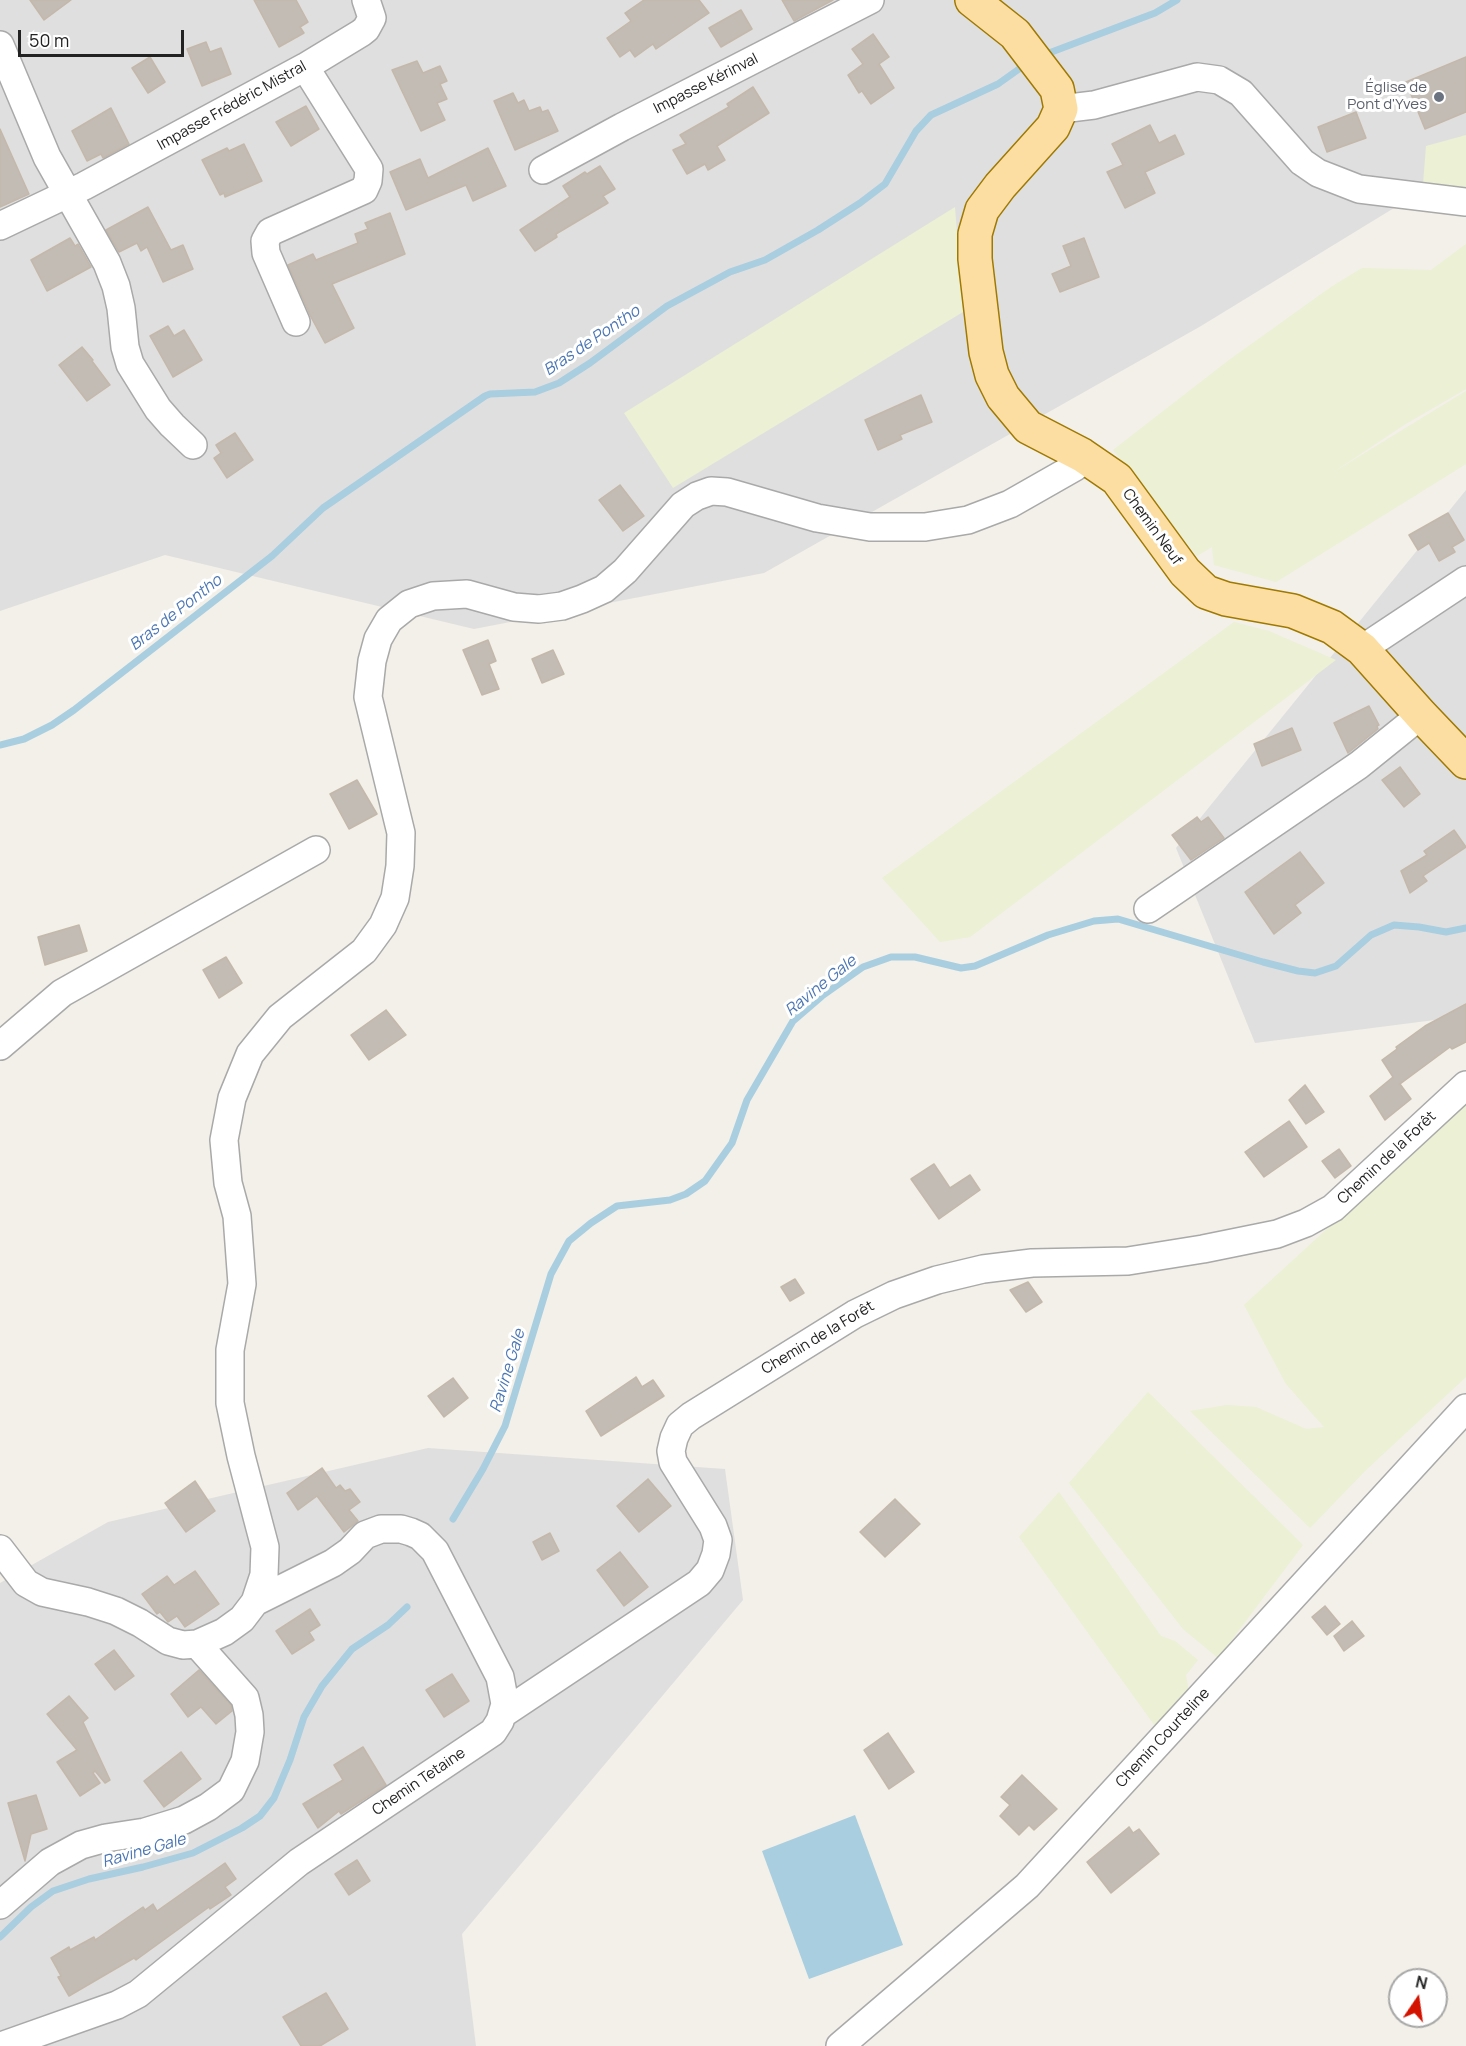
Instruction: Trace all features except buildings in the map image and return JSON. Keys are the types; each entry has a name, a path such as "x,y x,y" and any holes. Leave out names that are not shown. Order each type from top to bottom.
{"main road":[{"path":"972,0 1015,34 1059,99"},
{"name":"Chemin Neuf","path":"1059,99 1053,127 1000,186 982,210 975,234 975,258 986,352 992,375 1003,397 1028,427 1082,455 1117,479 1185,572 1206,591 1226,599 1293,611 1332,627 1362,648 1466,762"}],"street":[{"name":"Impasse Frédéric Mistral","path":"0,226 68,194 305,67 366,29 372,18 366,0"},
{"name":"Impasse Kérinval","path":"543,170 622,126 870,0"},
{"path":"0,45 47,157 107,263 116,286 125,347 130,364 158,409 193,445"},
{"path":"296,322 266,253 265,241 270,232 364,190 368,181 369,169 305,67"},
{"path":"1059,99 1095,105 1197,77 1219,80 1241,93 1302,162 1318,173 1359,189 1466,202"},
{"path":"0,1549 26,1583 42,1592 116,1611 168,1641 183,1645 197,1644 224,1632 242,1619 255,1602 264,1575 265,1547 241,1456 230,1403 230,1350 242,1284 237,1216 228,1183 224,1140 232,1098 250,1054 280,1017 364,951 383,925 395,898 400,866 401,834 368,697 372,661 378,639 389,620 409,604 433,596 467,594 514,608 538,609 562,606 582,599 604,589 625,571 683,505 711,491 727,492 817,518 870,528 925,527 968,520 1011,504 1075,467 1082,455"},
{"path":"1362,648 1466,580"},
{"path":"1148,909 1359,765 1421,715"},
{"path":"0,1046 62,993 316,850"},
{"name":"Chemin de la Forêt","path":"504,1713 699,1582 710,1570 718,1540 713,1526 673,1462 671,1451 680,1425 691,1416 855,1314 894,1295 937,1280 983,1269 1032,1263 1139,1259 1277,1234 1306,1223 1333,1208 1466,1085"},
{"name":"Chemin Courteline","path":"840,2046 1027,1886 1466,1408"},
{"path":"255,1602 333,1563 350,1551 365,1535 381,1529 401,1529 420,1536 435,1551 500,1677 505,1698 504,1713"},
{"path":"0,1905 50,1862 81,1845 106,1838 145,1832 184,1820 208,1807 231,1790 245,1761 250,1732 249,1715 245,1698 197,1644"},
{"name":"Chemin Tetaine","path":"1,2046 29,2042 138,1994 299,1862 493,1732 504,1713"}],"shaded area":[{"path":"0,0 1466,0 1466,164 1201,326 764,573 474,629 165,555 0,611"},
{"path":"1466,490 1466,1016 1255,1043 1176,848"},
{"path":"428,1448 725,1469 743,1600 462,1934 476,2046 0,2046 0,1583 108,1522"}],"green space":[{"path":"1466,135 1466,189 1423,184 1426,146"},
{"path":"955,207 963,312 673,488 624,413"},
{"path":"1466,244 1466,389 1404,425 1332,473 1466,391 1466,464 1276,582 1214,565 1212,547 1197,556 1113,450 1229,360 1331,287 1362,268 1431,270"},
{"path":"1234,622 1269,631 1336,660 970,937 940,942 882,878"},
{"path":"1466,1095 1466,1377 1365,1471 1310,1528 1190,1411 1227,1405 1256,1407 1306,1429 1324,1427 1286,1384 1244,1305 1352,1206"},
{"path":"1148,1392 1303,1545 1218,1658 1183,1629 1069,1483"},
{"path":"1059,1492 1161,1636 1175,1641 1198,1660 1186,1675 1189,1693 1155,1726 1019,1537"}],"water":[{"path":"855,1815 903,1945 809,1979 762,1851"}],"waterway":[{"name":"Bras de Pontho","path":"1041,56 1155,13 1177,0"},
{"name":"Bras de Pontho","path":"0,745 24,739 52,725 74,710 272,556 323,508 485,396 535,392 559,383 667,306 730,272 765,260 860,203 885,184 916,131 931,115 998,84 1026,64"},
{"name":"Ravine Gale","path":"453,1519 505,1426 551,1274 569,1241 617,1206 670,1200 686,1194 705,1181 732,1143 747,1100 793,1021 822,996 863,967 891,957 915,957 961,968 975,966 1048,935 1094,921 1118,919 1263,962 1315,973 1336,966 1371,935 1394,925 1446,932 1466,928"},
{"name":"Ravine Gale","path":"0,1937 31,1907 53,1891 89,1879 193,1853 242,1828 260,1816 274,1798 290,1760 304,1717 322,1686 352,1649 388,1625 407,1607"}],"place":[{"name":"Église de Pont d'Yves","path":"1439,97"}]}
